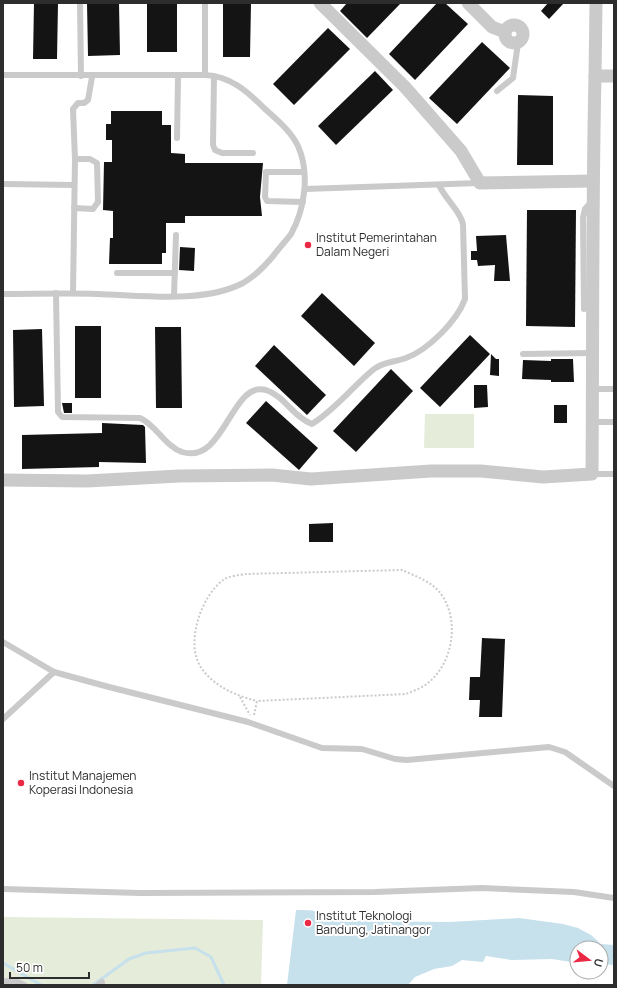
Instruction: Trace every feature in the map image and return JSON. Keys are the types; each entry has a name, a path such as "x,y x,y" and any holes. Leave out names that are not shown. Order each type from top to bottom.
{"street":[{"path":"320,3 410,93 461,151 480,183 593,180"},
{"path":"468,3 492,27 505,32 507,40 510,43 518,43"},
{"path":"3,480 87,481 195,476 272,476 311,479 432,471 481,471 543,477 592,474 592,422 594,388 592,202 596,3"},
{"path":"595,76 614,76"}],"lane":[{"path":"80,3 81,76"},
{"path":"205,3 205,75"},
{"path":"497,91 513,78 518,43"},
{"path":"3,76 92,77 205,75 225,78 238,85 255,99 288,132 298,147 304,172 305,189 303,202 291,234 264,267 243,283 219,292 174,296 73,293 3,294"},
{"path":"177,138 178,76"},
{"path":"214,76 213,145 215,150 222,153 253,153"},
{"path":"73,293 75,159 73,109 78,104 84,103 88,100 92,77"},
{"path":"74,208 93,209 98,202 97,163 90,159 75,159"},
{"path":"303,202 267,201 265,197 266,172 304,172"},
{"path":"305,189 480,183"},
{"path":"3,184 74,185"},
{"path":"56,293 58,412 62,417 140,418 146,421 176,448 182,452 192,453 211,446 242,400 255,390 265,390 280,397 305,421 312,424 337,404 375,368 414,355 434,340 458,315 462,308 465,299 463,224 462,219 443,194 439,184"},
{"path":"584,308 583,218 585,209 592,202"},
{"path":"174,296 176,235"},
{"path":"117,272 175,273"},
{"path":"523,354 593,353"},
{"path":"594,388 614,389"},
{"path":"592,422 614,422"},
{"path":"592,474 614,474"},
{"path":"3,642 54,672 248,722 322,748 362,749 395,759 407,760 549,747 558,748 614,786"},
{"path":"3,719 54,672"},
{"path":"3,889 140,893 375,892 482,888 574,892 614,898"},
{"path":"3,984 6,981 18,982 24,985"}],"path":[{"path":"402,570 424,580 441,593 450,613 452,635 446,661 428,683 406,694 257,701 240,697 222,687 202,669 194,647 198,617 207,597 224,579 246,574 402,570"},
{"path":"240,697 252,720 257,701"}],"green space":[{"path":"425,414 474,414 474,448 424,448"},
{"path":"3,917 263,920 261,985 3,985"}],"water":[{"path":"296,910 322,913 331,917 335,921 450,922 519,918 563,924 578,928 597,940 569,940 569,962 552,959 512,960 486,956 483,962 462,960 452,966 434,969 415,977 408,985 287,985"},
{"path":"609,945 614,945 614,965 609,965"}],"building":[{"path":"34,3 58,3 57,59 33,59"},
{"path":"87,3 119,3 120,55 88,56"},
{"path":"147,3 177,3 177,52 147,52"},
{"path":"223,3 251,3 250,57 223,57"},
{"path":"347,3 401,3 367,38 340,11"},
{"path":"437,3 445,3 468,24 415,80 389,54"},
{"path":"548,3 564,3 549,19 541,11"},
{"path":"328,28 350,49 294,105 273,84"},
{"path":"482,42 510,68 457,124 429,98"},
{"path":"375,71 393,90 336,145 318,126"},
{"path":"518,95 553,96 553,165 517,165"},
{"path":"111,111 162,111 162,125 171,125 171,153 185,154 185,163 263,163 260,197 262,216 185,216 185,223 166,223 166,253 162,253 162,264 109,264 110,238 113,238 113,211 103,210 104,162 112,162 112,140 106,140 106,124 111,124"},
{"path":"527,210 576,210 575,327 526,326"},
{"path":"506,235 510,281 494,281 495,265 478,266 477,260 471,260 471,251 477,251 476,236"},
{"path":"180,247 195,248 194,271 179,270"},
{"path":"322,293 375,343 354,366 301,316"},
{"path":"75,326 101,326 101,398 75,398"},
{"path":"155,327 181,327 182,408 156,408"},
{"path":"42,329 44,406 14,407 13,330"},
{"path":"470,335 490,354 440,407 420,388"},
{"path":"274,345 326,395 307,415 255,366"},
{"path":"491,354 496,359 499,359 499,376 490,375"},
{"path":"551,359 573,359 574,382 551,382 551,380 522,379 523,360 551,361"},
{"path":"391,369 413,391 356,452 333,431"},
{"path":"474,385 487,385 488,407 474,408"},
{"path":"266,401 318,448 299,470 246,423"},
{"path":"62,403 72,403 72,413 64,413"},
{"path":"554,405 567,405 567,423 554,423"},
{"path":"102,423 143,425 145,427 146,463 99,462 99,467 22,469 22,435 102,433"},
{"path":"333,523 333,542 309,542 309,524"},
{"path":"482,638 505,639 502,717 479,717 480,700 469,700 470,677 480,677"}],"waterway":[{"path":"93,985 129,959 146,953 195,948 211,957 224,985"},
{"path":"3,963 41,985"}],"place":[{"name":"Institut Pemerintahan Dalam Negeri","path":"308,245"},
{"name":"Institut Manajemen Koperasi Indonesia","path":"21,783"},
{"name":"Institut Teknologi Bandung, Jatinangor","path":"308,923"}]}
